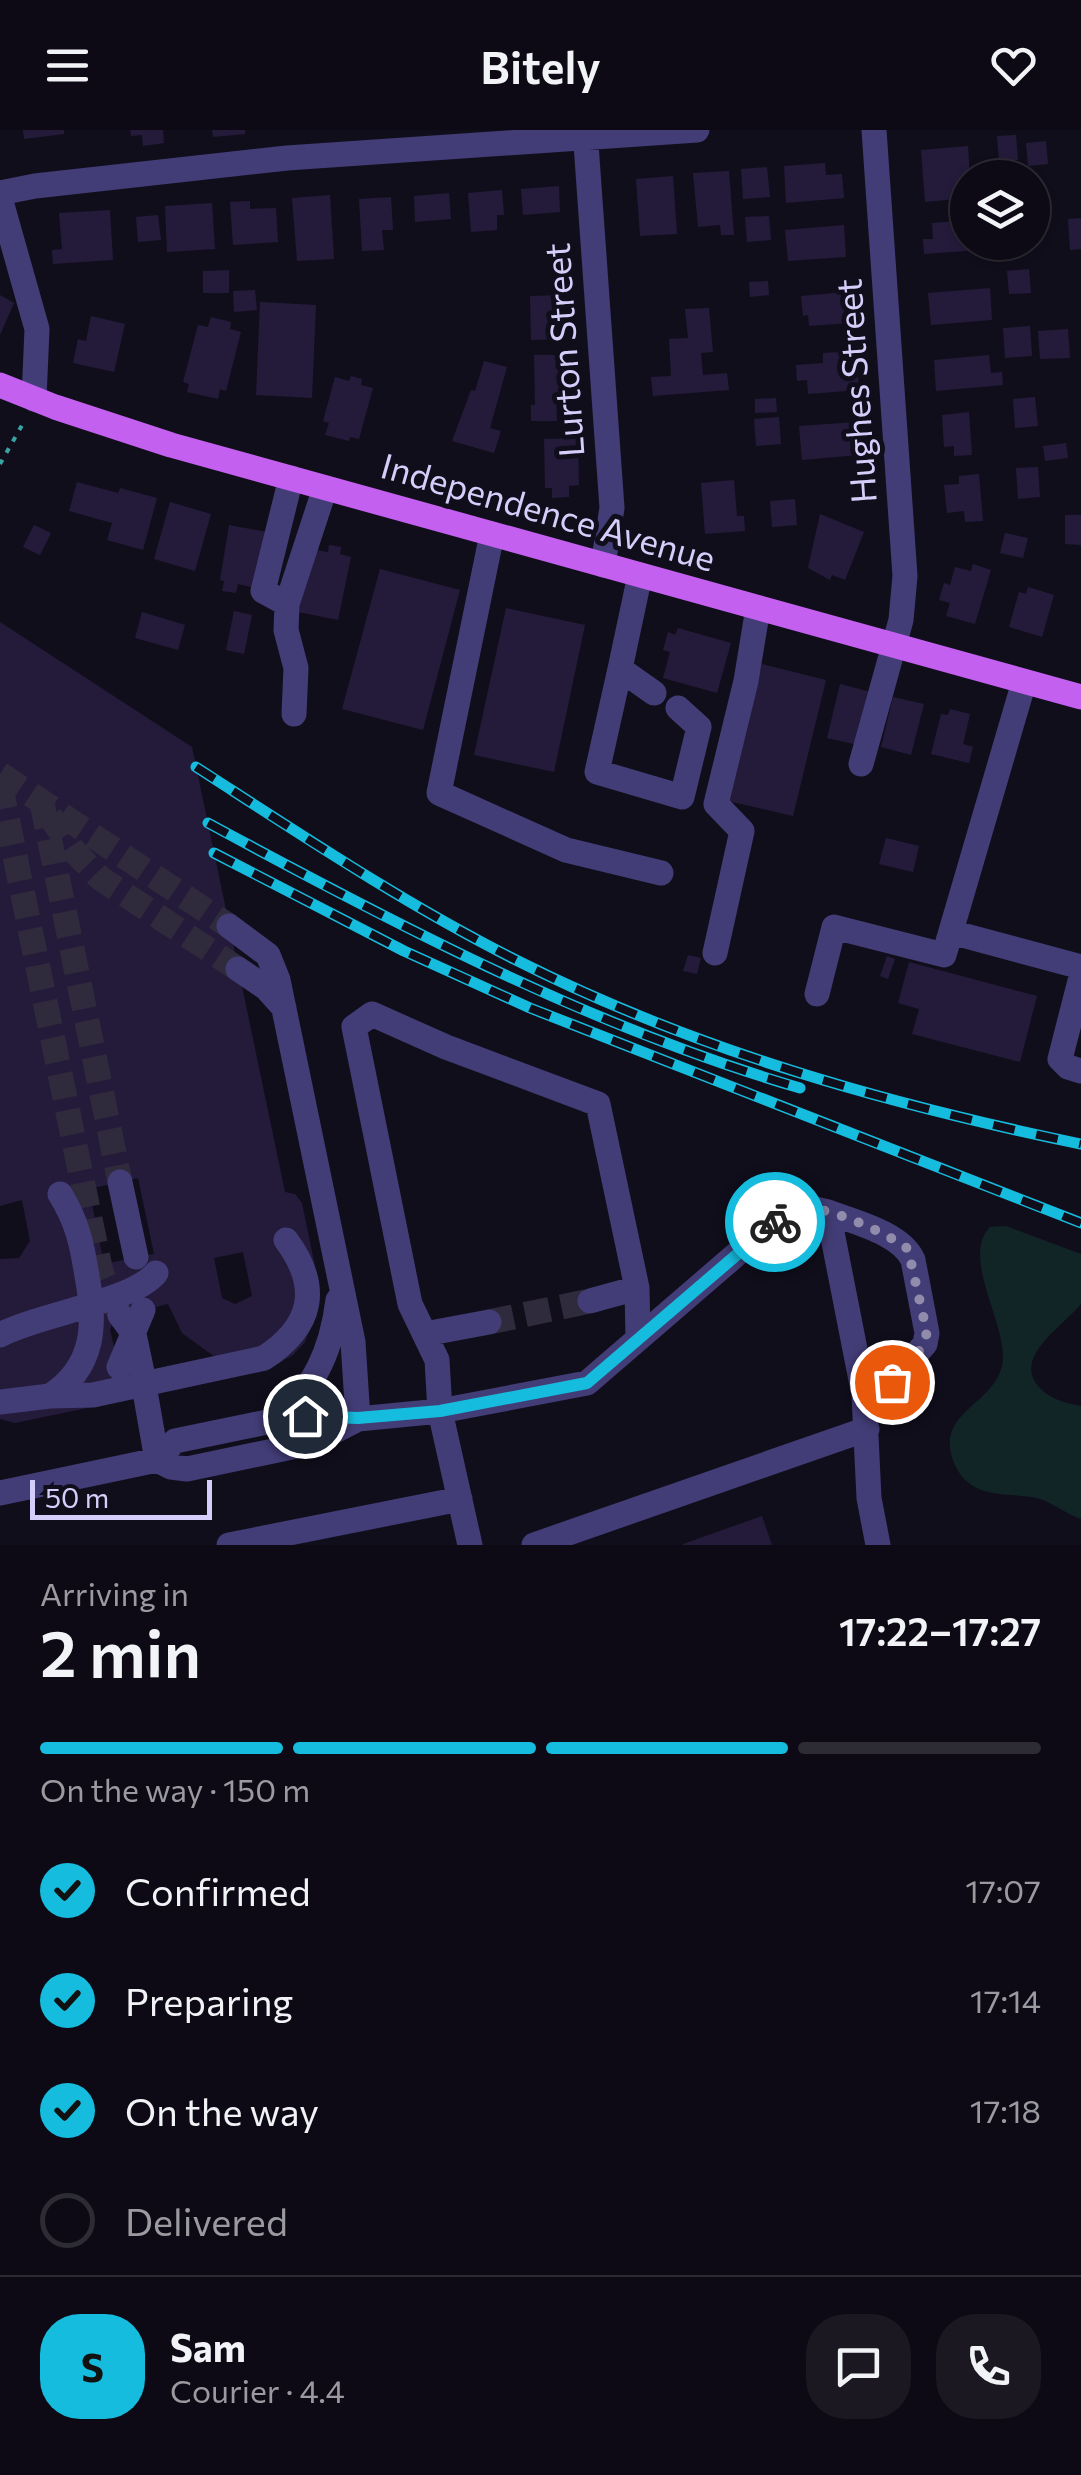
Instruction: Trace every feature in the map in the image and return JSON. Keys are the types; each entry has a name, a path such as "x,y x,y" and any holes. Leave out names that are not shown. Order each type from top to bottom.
{"main road":[{"name":"Independence Avenue","path":"0,385 171,445 1081,697"}],"street":[{"path":"34,399 37,329 0,196 35,186 271,159 585,134 697,130"},
{"name":"Hughes Street","path":"860,764 904,606 905,576 874,130"},
{"name":"Lurton Street","path":"585,134 612,508 603,565"},
{"path":"287,604 263,591 291,478"},
{"path":"294,714 296,668 286,630 287,604 325,488"},
{"path":"492,534 439,792 566,850 661,873"},
{"path":"640,576 597,772 682,797 699,727 678,708"},
{"path":"716,953 742,831 716,804 746,681 758,608"},
{"path":"620,669 654,693"},
{"path":"947,944 1024,682"},
{"path":"229,926 268,955 274,967 354,1342 358,1418"},
{"path":"817,994 834,927 1081,967"},
{"path":"238,968 266,988 284,1008"},
{"path":"1081,978 1060,1059 1068,1068 1081,1071"},
{"path":"470,1545 440,1411 437,1360 410,1304 354,1027 372,1014 446,1047 598,1104 637,1288 638,1339"},
{"path":"317,1175 304,1210 329,1236"},
{"path":"0,1335 134,1291 146,1265 120,1182"},
{"path":"50,1396 68,1382 89,1349 94,1324 80,1230 60,1194"},
{"path":"0,1493 157,1460 175,1441 272,1420 440,1411 587,1383 789,1210 806,1207 828,1212 908,1249 927,1333 925,1344 866,1420 534,1545"},
{"path":"828,1212 866,1420 869,1498 878,1545"},
{"path":"0,1402 92,1395 264,1358 285,1344 293,1333 308,1296 306,1270 286,1240"},
{"path":"272,1420 294,1404 320,1367 335,1319 339,1285"},
{"path":"590,1301 637,1288"},
{"path":"132,1320 136,1379 157,1460 171,1468 187,1469 312,1444 358,1418"},
{"path":"425,1334 490,1322"},
{"path":"229,1545 460,1499"}],"path":[{"path":"0,464 34,399"}],"green space":[{"path":"1006,1226 1081,1254 1081,1304 1043,1342 1032,1364 1032,1375 1042,1390 1058,1400 1081,1406 1081,1519 1039,1499 980,1490 957,1469 950,1450 951,1434 958,1421 990,1388 1003,1359 980,1255 982,1239 990,1227"}],"building":[{"path":"23,130 64,130 64,134 24,139"},
{"path":"130,130 163,130 164,143 143,146 142,135 131,136"},
{"path":"212,130 245,130 245,134 213,137"},
{"path":"1016,135 1018,160 999,160 997,136"},
{"path":"1046,141 1048,160 1027,160 1026,143"},
{"path":"968,146 969,160 950,160 950,200 925,202 921,150"},
{"path":"825,163 826,175 842,174 844,198 786,203 784,166"},
{"path":"767,167 770,197 743,199 741,169"},
{"path":"729,171 734,235 721,235 720,225 698,227 693,173"},
{"path":"673,176 677,234 640,236 636,179"},
{"path":"559,186 560,212 523,215 521,189"},
{"path":"502,190 504,215 497,215 497,230 471,232 468,193"},
{"path":"449,193 451,219 415,222 414,196"},
{"path":"330,195 334,259 297,261 292,198"},
{"path":"391,197 393,230 382,230 384,250 362,251 359,199"},
{"path":"250,201 250,209 276,208 278,242 233,245 230,202"},
{"path":"212,203 215,249 167,252 165,206"},
{"path":"110,210 113,260 53,264 52,250 62,249 59,213"},
{"path":"158,215 161,240 138,242 136,217"},
{"path":"769,216 771,240 747,242 745,217"},
{"path":"1081,218 1081,249 1070,250 1068,219"},
{"path":"950,222 950,252 924,254 923,239 933,239 932,223"},
{"path":"844,225 846,257 788,261 785,230"},
{"path":"1029,269 1031,293 1009,294 1007,271"},
{"path":"229,270 229,293 203,293 203,271"},
{"path":"768,281 769,295 750,297 749,282"},
{"path":"990,288 992,320 931,325 928,293"},
{"path":"255,290 257,310 234,312 233,291"},
{"path":"846,292 849,323 809,326 808,315 803,316 801,296"},
{"path":"0,295 14,303 0,335"},
{"path":"563,295 564,339 531,340 530,296"},
{"path":"260,302 316,305 312,398 256,395"},
{"path":"709,308 713,352 701,353 703,375 727,373 729,390 653,396 651,377 671,376 669,339 688,338 685,309"},
{"path":"91,316 125,324 114,372 73,363 78,339 86,341"},
{"path":"211,317 231,322 230,329 241,332 226,391 220,389 218,399 187,392 189,384 183,382 198,325 208,327"},
{"path":"1030,326 1032,356 1005,358 1003,328"},
{"path":"1068,329 1070,358 1040,359 1038,331"},
{"path":"856,351 859,390 808,394 807,380 797,381 796,365 823,363 823,353"},
{"path":"534,355 566,355 567,397 556,397 557,421 531,421 531,405 535,405"},
{"path":"989,355 991,373 1002,372 1003,385 936,391 934,360"},
{"path":"484,361 507,367 490,428 501,431 494,453 452,441"},
{"path":"351,376 362,379 361,385 373,388 359,439 350,437 349,441 325,435 329,423 323,421 335,377 349,381"},
{"path":"1035,397 1038,426 1015,428 1013,399"},
{"path":"776,398 777,412 755,413 755,399"},
{"path":"969,412 972,455 954,456 954,446 944,447 942,415"},
{"path":"779,417 781,444 756,446 754,419"},
{"path":"857,422 859,455 802,460 799,426"},
{"path":"578,438 579,485 569,486 569,497 552,498 552,488 545,488 544,439"},
{"path":"1066,443 1068,458 1045,461 1043,446"},
{"path":"1038,467 1040,497 1018,499 1016,468"},
{"path":"979,474 983,521 965,522 964,511 947,513 944,485 959,484 959,476"},
{"path":"734,480 737,516 744,516 745,531 705,534 701,483"},
{"path":"77,482 157,498 143,550 107,540 112,523 69,511"},
{"path":"795,499 797,525 772,527 770,501"},
{"path":"170,502 211,514 195,571 154,559"},
{"path":"820,514 864,532 845,580 832,575 830,580 808,568"},
{"path":"1065,515 1081,515 1081,545 1065,544"},
{"path":"34,525 51,533 40,555 23,547"},
{"path":"229,525 267,532 256,588 238,584 236,593 222,591 224,581 220,580"},
{"path":"1005,533 1028,538 1023,558 1000,553"},
{"path":"329,545 341,547 340,554 351,557 338,620 298,612 311,549 328,552"},
{"path":"973,564 991,570 975,624 946,616 950,603 939,600 944,583 950,585 955,567 971,571"},
{"path":"380,569 460,590 423,730 342,709"},
{"path":"1028,587 1054,595 1042,637 1009,627 1019,592 1026,594"},
{"path":"506,608 585,625 554,772 474,755"},
{"path":"234,611 252,615 244,654 226,650"},
{"path":"142,612 185,625 178,650 135,638"},
{"path":"0,622 192,747 285,1192 295,1194 302,1203 317,1276 318,1306 305,1342 293,1355 266,1371 15,1423 0,1419 0,1259 19,1258 30,1241 22,1200 0,1206","holes":["138,1178 154,1254 104,1264 89,1189","243,1252 252,1296 235,1304 222,1298 214,1258","168,1304 182,1333 215,1357 129,1375 118,1364 110,1330 118,1316"]},
{"path":"678,628 731,643 717,693 663,678 670,652 663,650 668,632 675,635"},
{"path":"762,664 826,680 793,816 728,801"},
{"path":"840,684 871,692 858,745 827,738"},
{"path":"893,697 924,704 911,755 881,747"},
{"path":"950,709 970,714 963,744 973,747 969,763 931,754 941,714 948,715"},
{"path":"886,838 919,846 913,872 879,864"},
{"path":"688,955 701,958 697,974 683,971"},
{"path":"887,956 895,959 888,979 880,976"},
{"path":"909,962 1037,996 1020,1062 912,1034 919,1009 898,1003"},
{"path":"762,1516 772,1545 683,1545 683,1544"}],"tunnel":[{"path":"0,774 229,926"},
{"path":"0,784 101,1272 120,1315"},
{"path":"42,803 120,1182"},
{"path":"50,816 72,849 100,878 238,969"},
{"path":"489,1322 590,1301"}],"railway":[{"path":"196,767 432,915 581,991 720,1047 791,1070 935,1111 1081,1144"},
{"path":"208,823 424,936 571,1005 722,1063 800,1088"},
{"path":"214,853 404,951 530,1008 1081,1223"}],"way so far":[{"path":"775,1222 789,1210 806,1207 828,1212 908,1249 927,1333 925,1344 892,1382"}],"route":[{"path":"305,1416 358,1418 440,1411 587,1383 775,1222"}]}
